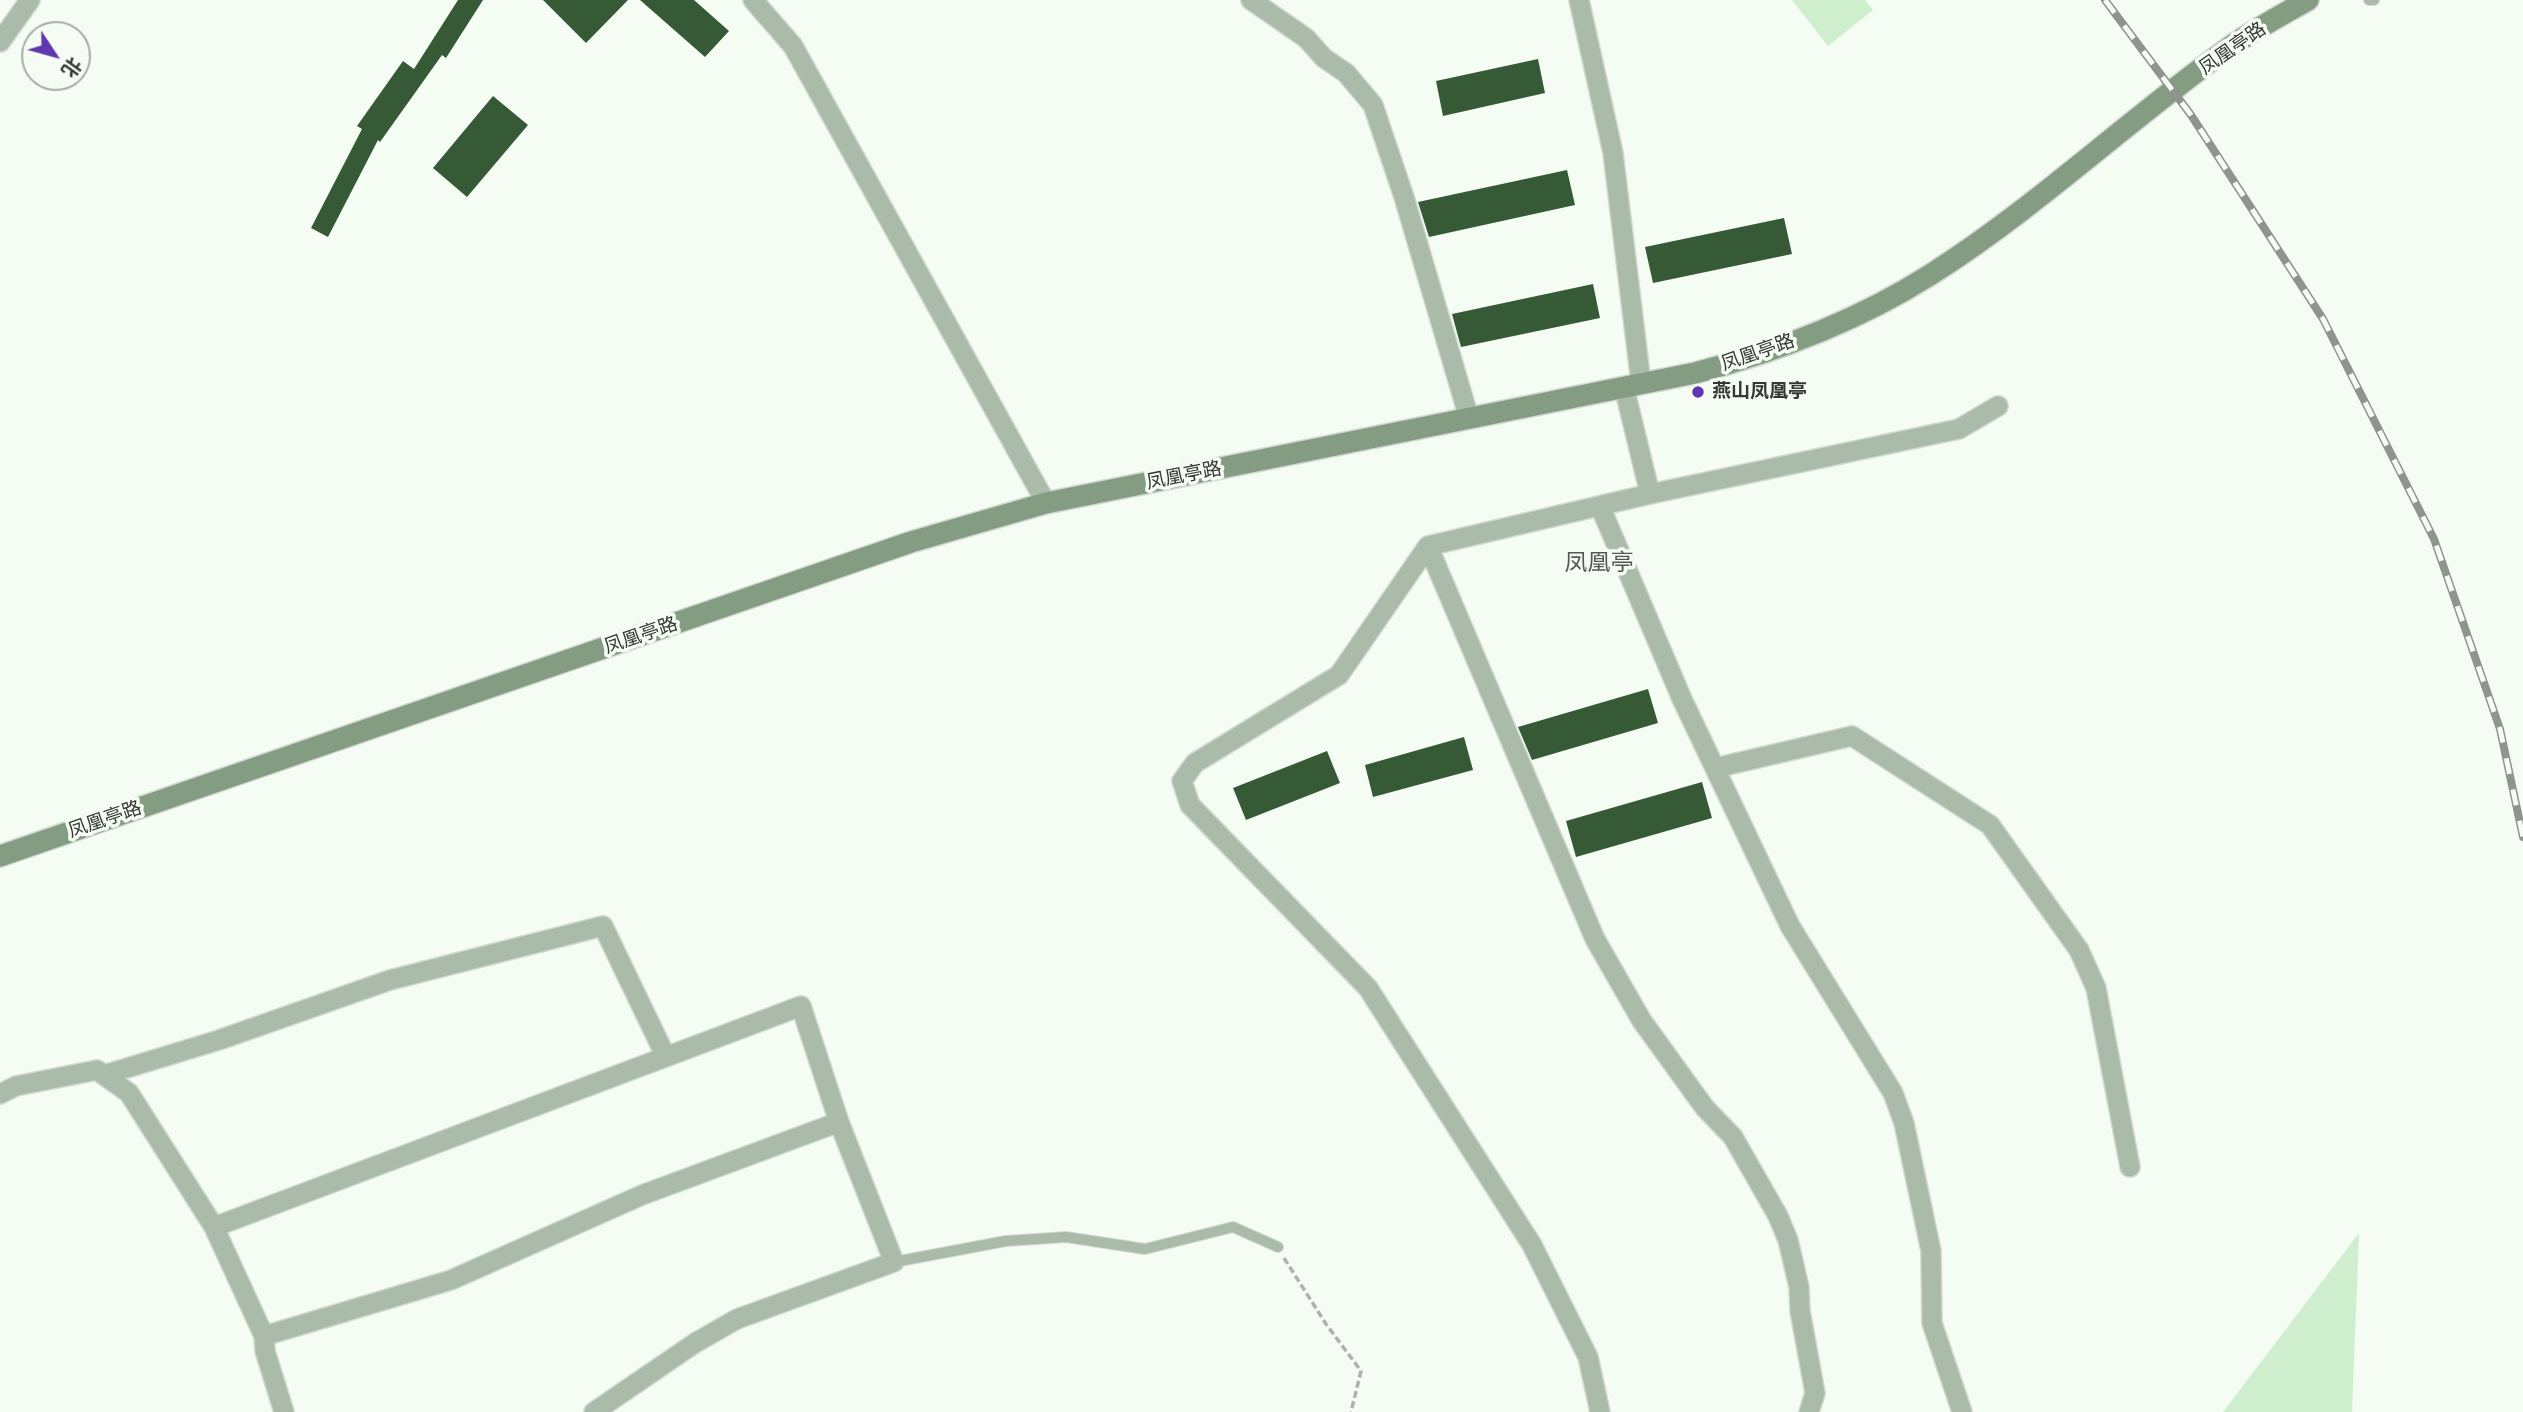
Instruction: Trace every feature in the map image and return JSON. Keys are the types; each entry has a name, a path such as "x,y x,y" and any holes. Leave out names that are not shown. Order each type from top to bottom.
{"street":[{"path":"0,42 30,0"},
{"path":"753,0 793,46 1046,503"},
{"path":"1251,0 1306,38 1324,58 1346,73 1373,105 1404,197 1469,418"},
{"path":"1580,0 1613,153 1633,385 1650,494"},
{"name":"凤凰亭路","path":"0,856 911,542 1046,503 1633,385 1761,356 1840,322 1929,276 2009,219 2232,46 2308,0"},
{"path":"1600,1412 1588,1357 1532,1245 1368,988 1190,805 1182,781 1195,763 1339,675 1429,546 1650,494 1959,429 1998,406"},
{"path":"1600,506 1715,768 1790,926 1893,1093 1904,1123 1931,1251 1932,1323 1962,1412"},
{"path":"1429,546 1595,939 1642,1021 1705,1108 1733,1137 1778,1216 1788,1240 1799,1287 1800,1311 1815,1393 1809,1412"},
{"path":"1715,768 1852,736 1990,825 2079,950 2096,988 2130,1167"},
{"path":"104,1075 219,1040 390,980 603,926 666,1057"},
{"path":"214,1227 801,1006 839,1122 894,1262 737,1319 695,1343 594,1412"},
{"path":"0,1094 16,1086 97,1070 129,1093 214,1227 264,1336 265,1351 284,1412"},
{"path":"264,1336 451,1280 642,1195 839,1122"}],"lane":[{"path":"894,1262 1006,1241 1066,1237 1145,1249 1233,1227 1278,1247"}],"path":[{"path":"1278,1247 1326,1324 1361,1371 1351,1412"}],"green space":[{"path":"1792,0 1865,0 1873,10 1828,46"},
{"path":"2359,1233 2352,1412 2223,1412"}],"building":[{"path":"458,0 483,0 446,58 442,55 380,142 378,140 328,237 311,228 362,129 357,126 403,61 414,69"},
{"path":"543,0 628,0 586,43"},
{"path":"640,0 694,0 729,31 705,57"},
{"path":"1538,59 1545,93 1443,116 1436,81"},
{"path":"493,96 528,125 467,197 433,168"},
{"path":"1567,170 1575,205 1429,237 1418,202"},
{"path":"1784,218 1792,254 1653,283 1645,247"},
{"path":"1593,284 1600,318 1461,347 1452,314"},
{"path":"1648,689 1658,723 1532,760 1518,727"},
{"path":"1464,737 1473,770 1373,797 1365,765"},
{"path":"1327,751 1340,783 1246,820 1233,788"},
{"path":"1702,782 1712,818 1576,857 1566,821"}],"railway":[{"path":"2105,0 2191,115 2323,319 2434,539 2500,729 2523,837"}],"place":[{"name":"燕山凤凰亭","path":"1698,392"}],"district":[{"name":"凤凰亭","path":"1599,564"}]}
